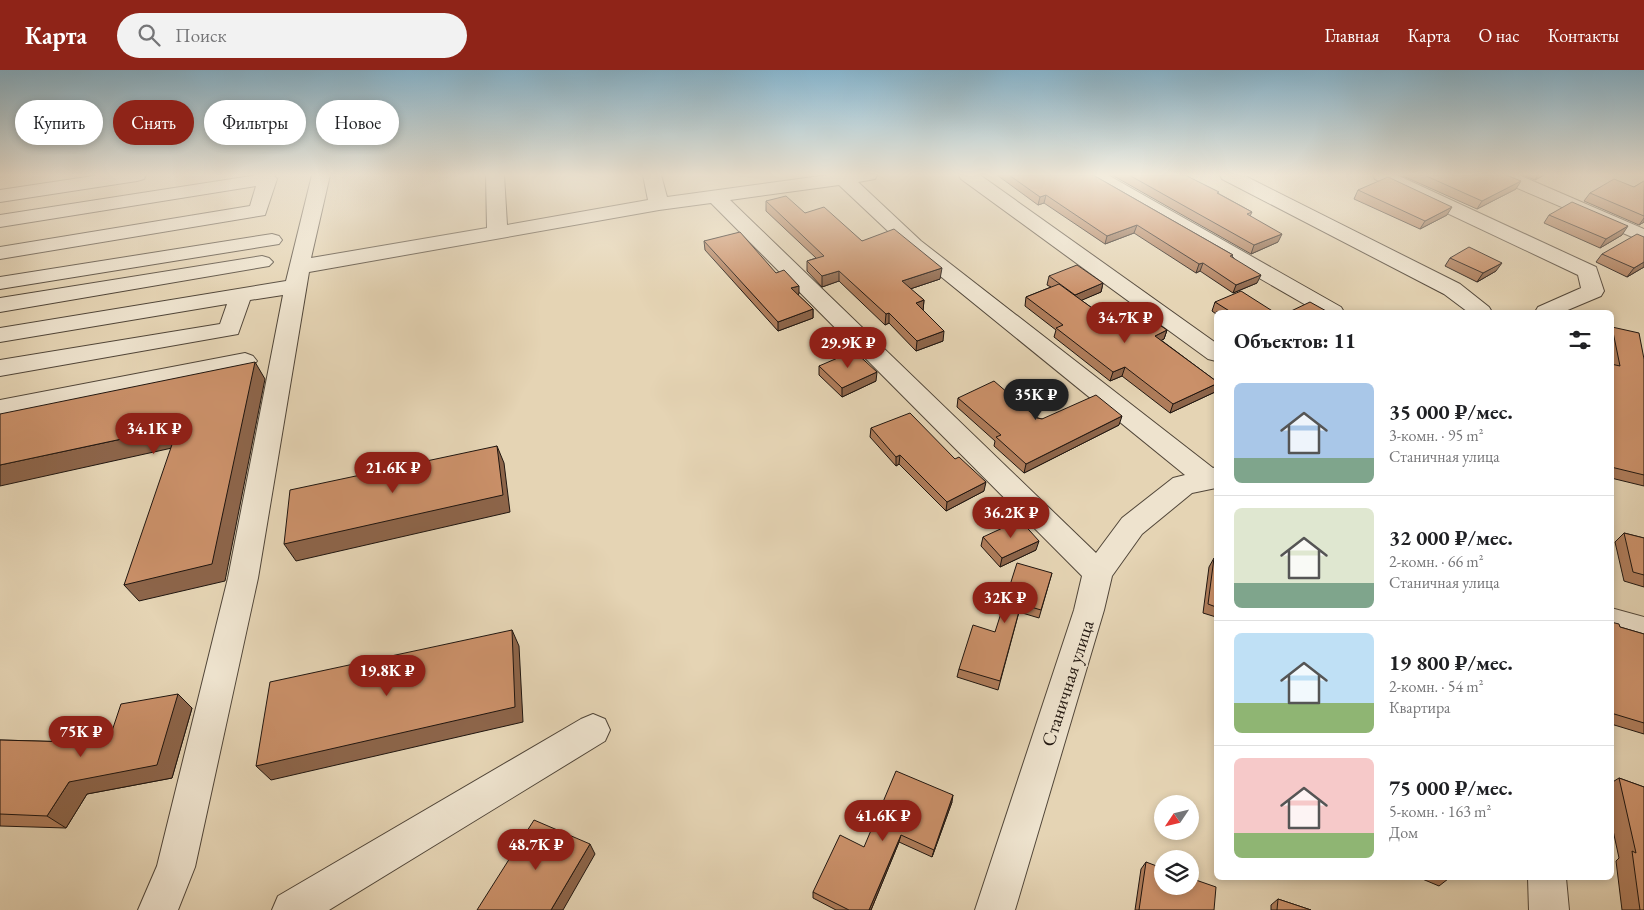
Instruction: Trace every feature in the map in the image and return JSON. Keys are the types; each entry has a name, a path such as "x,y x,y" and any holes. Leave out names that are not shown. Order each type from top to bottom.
{"street":[{"path":"0,221 42,214"},
{"path":"0,253 238,214"},
{"path":"158,910 176,867 242,578 297,276 312,214"},
{"path":"496,214 497,231"},
{"path":"0,335 241,296 297,276 497,231 598,214"},
{"path":"733,214 1098,573"},
{"path":"881,214 914,245 1206,484"},
{"path":"1022,214 1214,353"},
{"path":"1163,214 1330,310"},
{"path":"1306,214 1452,288 1479,310"},
{"path":"1465,214 1588,272 1593,290 1550,310"},
{"path":"1594,214 1644,236"},
{"path":"0,282 272,240"},
{"path":"0,305 262,262"},
{"path":"0,368 230,329 241,296"},
{"path":"0,408 245,361"},
{"name":"Станичная улица","path":"995,910 1086,620 1098,573 1132,526 1206,484"},
{"path":"1614,622 1644,630"},
{"path":"292,910 593,730"},
{"path":"1546,880 1549,910"}],"building":[{"path":"780,214 832,214 862,241 894,229 942,268 902,281 924,300 916,303 944,331 917,341 889,313 886,314 839,271 822,276 807,261 824,256"},
{"path":"1075,214 1162,214 1233,255 1230,256 1261,275 1236,285 1203,263 1199,264 1137,225 1107,236"},
{"path":"1199,214 1247,214 1282,234 1254,245"},
{"path":"1410,214 1438,214 1425,221"},
{"path":"1600,214 1628,226 1606,239 1549,215"},
{"path":"740,232 776,273 784,270 799,286 791,288 813,309 778,322 704,241"},
{"path":"1637,234 1644,237 1644,262 1634,268 1602,254"},
{"path":"1469,247 1502,263 1483,273 1450,258"},
{"path":"1077,265 1103,283 1075,295 1049,276"},
{"path":"1059,284 1110,321 1136,309 1167,330 1155,336 1214,380 1214,385 1173,404 1125,367 1113,372 1056,328 1063,325 1026,297"},
{"path":"1241,291 1271,310 1228,310 1215,302"},
{"path":"1310,302 1324,310 1293,310"},
{"path":"1614,327 1639,333 1644,359 1644,475 1614,468 1614,365 1620,366"},
{"path":"854,351 877,372 842,388 819,366"},
{"path":"255,362 212,564 124,585 178,427 0,465 0,414"},
{"path":"994,381 1037,418 1042,419 1096,395 1122,416 1026,464 996,437 1001,435 958,398"},
{"path":"910,413 955,459 959,457 986,482 947,502 900,455 896,457 871,428"},
{"path":"497,446 503,495 284,544 290,490"},
{"path":"1020,520 1039,541 1002,558 983,537"},
{"path":"1624,533 1644,538 1644,575 1633,572"},
{"path":"1214,558 1214,606 1208,604"},
{"path":"1017,563 1052,573 1041,610 1021,604 1000,681 959,669 973,625 995,632"},
{"path":"1614,623 1619,624 1620,627 1644,634 1644,723 1614,714"},
{"path":"512,630 515,707 256,766 270,682"},
{"path":"178,694 157,765 69,782 47,816 0,814 0,740 108,743 121,704"},
{"path":"896,771 953,795 934,850 901,835 869,910 849,910 813,892 840,835 864,847"},
{"path":"1619,778 1644,787 1644,910 1640,910 1632,851 1636,853"},
{"path":"534,820 590,844 551,910 477,910"},
{"path":"1146,862 1154,865 1154,895 1199,895 1199,881 1216,887 1214,910 1139,910"},
{"path":"1278,899 1311,910 1277,910"}]}
